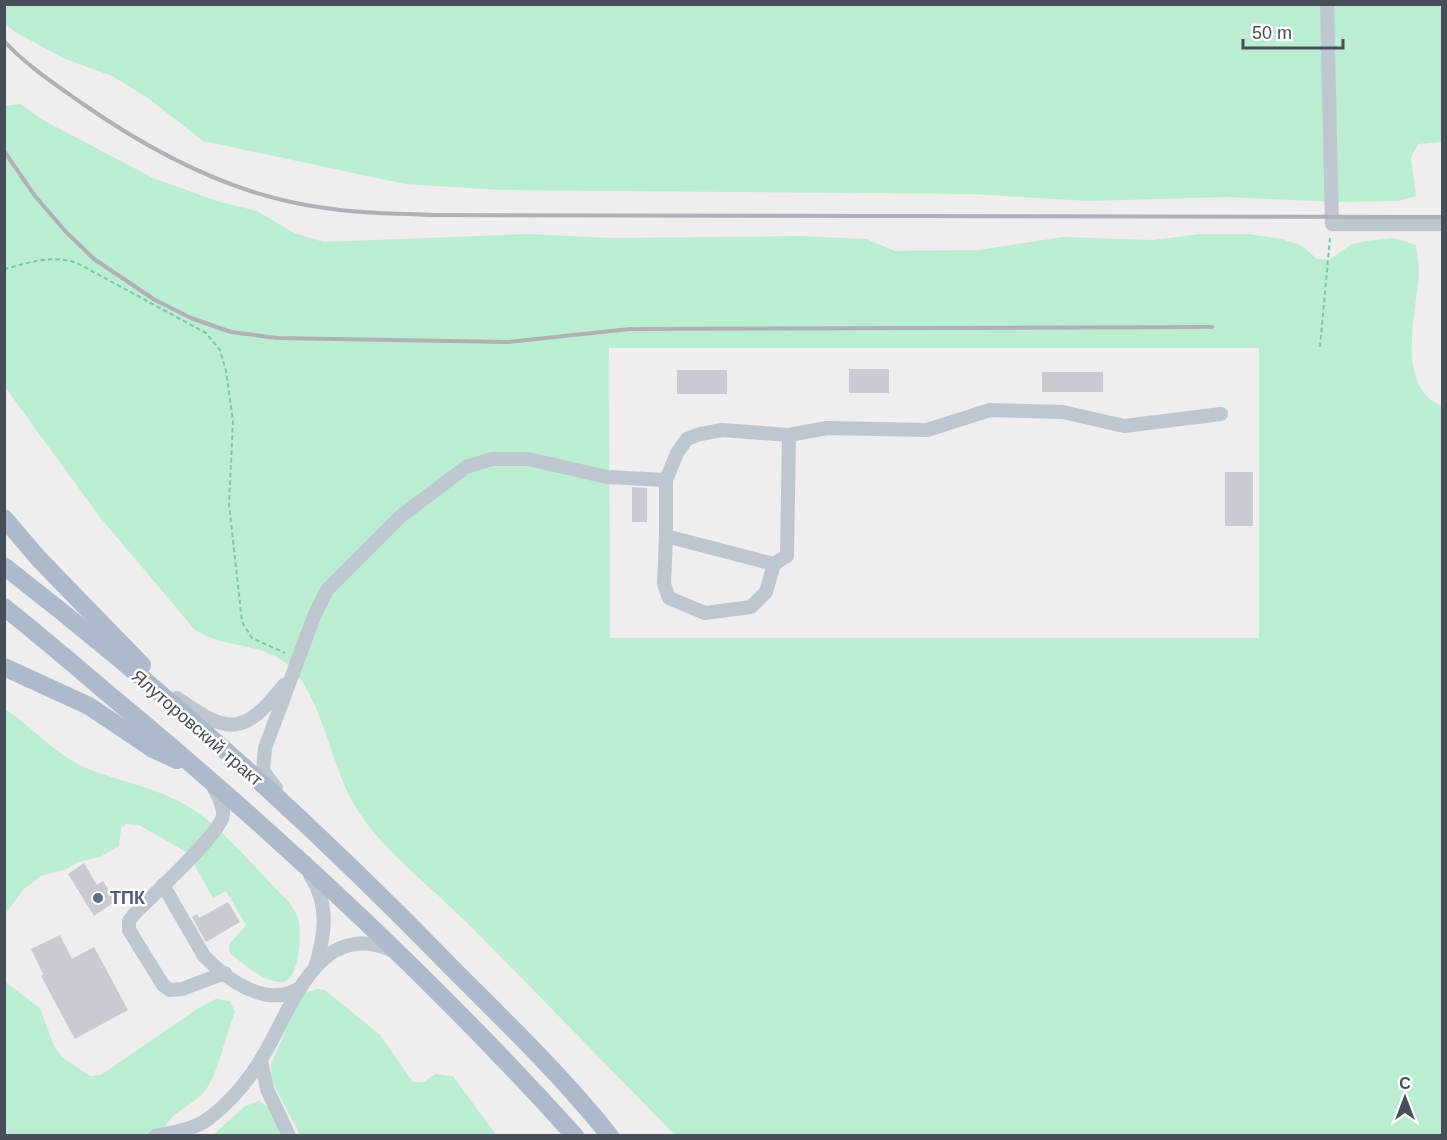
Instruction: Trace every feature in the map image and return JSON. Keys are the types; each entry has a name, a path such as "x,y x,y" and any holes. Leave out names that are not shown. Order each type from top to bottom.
{"main road":[{"path":"4,518 39,559 222,749"},
{"name":"Ялуторовский тракт","path":"4,566 104,646 222,749 384,898 542,1060 610,1134"},
{"name":"Ялуторовский тракт","path":"4,608 295,854 401,954 574,1136"},
{"path":"104,646 170,694"},
{"path":"4,667 79,701 153,749 204,775"}],"street":[{"path":"1327,4 1332,224 1443,224"},
{"path":"789,435 787,556 774,564 766,592 751,607 705,613 669,598 664,584 666,480 677,453 687,440 700,434 723,430 789,435 827,428 927,430 990,410 1062,412 1124,426 1221,414"},
{"path":"384,898 338,846 270,783 263,771 265,748 293,674 321,601 337,577 401,516 466,467 492,459 528,459 606,477 666,480"},
{"path":"666,536 774,564"},
{"path":"170,694 214,723 241,723 266,707 293,674"},
{"path":"204,775 222,806 222,820 129,921 129,930 163,985 170,990 182,989 225,973"},
{"path":"295,854 321,894 324,907 322,941 315,968"},
{"path":"163,885 204,956 246,989 262,994 289,995 300,988"},
{"path":"155,1136 180,1131 206,1120 232,1096 261,1060 300,988 315,968 339,949 350,944 376,944 401,954"},
{"path":"261,1060 267,1089 289,1136"},
{"path":"202,1136 206,1120"}],"path":[{"path":"1320,347 1332,224"},
{"path":"4,269 45,258 62,258 76,263 206,333 220,350 226,371 233,420 229,504 242,622 252,638 299,659"}],"green space":[{"path":"5,4 1442,5 1442,142 1418,144 1411,158 1416,196 1398,201 1336,202 1225,197 1088,201 973,194 501,190 405,184 203,141 148,98 112,76 63,58 15,32 5,23"},
{"path":"21,104 41,119 153,178 217,201 257,211 294,233 324,242 526,234 612,238 800,236 866,239 895,251 980,250 1063,237 1153,240 1201,234 1248,234 1282,239 1302,246 1317,259 1329,260 1352,244 1367,241 1394,238 1416,245 1419,273 1413,326 1413,365 1418,382 1427,396 1442,406 1442,1135 675,1135 454,910 393,854 366,823 346,789 316,709 296,674 273,655 215,639 194,629 99,516 5,387 4,106","holes":["609,348 1259,348 1259,638 610,638"]},
{"path":"5,709 64,756 86,768 177,800 202,816 228,839 289,902 298,918 300,933 298,954 289,979 283,982 269,980 230,953 229,945 246,925 226,891 213,898 188,853 139,825 126,824 121,828 119,846 100,857 78,862 67,869 41,876 24,889 5,914"},
{"path":"4,981 40,1008 54,1046 62,1057 90,1076 101,1075 200,1007 216,999 230,1001 235,1012 216,1070 207,1088 196,1100 169,1120 163,1135 5,1135"},
{"path":"317,989 325,990 380,1035 413,1082 424,1082 435,1074 453,1076 496,1135 300,1135 272,1081 271,1064 298,1002 305,993"},
{"path":"259,1101 271,1109 280,1135 212,1136 245,1106"}],"building":[{"path":"849,369 889,369 889,393 849,393"},
{"path":"677,370 727,370 727,394 677,394"},
{"path":"1042,372 1103,372 1103,392 1042,392"},
{"path":"1225,472 1253,472 1253,526 1225,526"},
{"path":"632,487 647,488 647,522 632,522"},
{"path":"84,863 97,885 103,881 116,901 94,916 68,874"},
{"path":"228,902 240,922 206,942 192,917 197,914 199,918"},
{"path":"60,935 72,959 94,947 128,1010 75,1039 41,976 43,974 31,949"}],"railway":[{"path":"4,41 62,90 108,121 161,152 247,190 276,199 338,210 434,215 1442,217"},
{"path":"4,151 35,196 66,232 94,259 155,300 191,318 231,332 277,338 507,342 630,329 1212,327"}],"place":[{"name":"ТПК","path":"98,898"}]}
